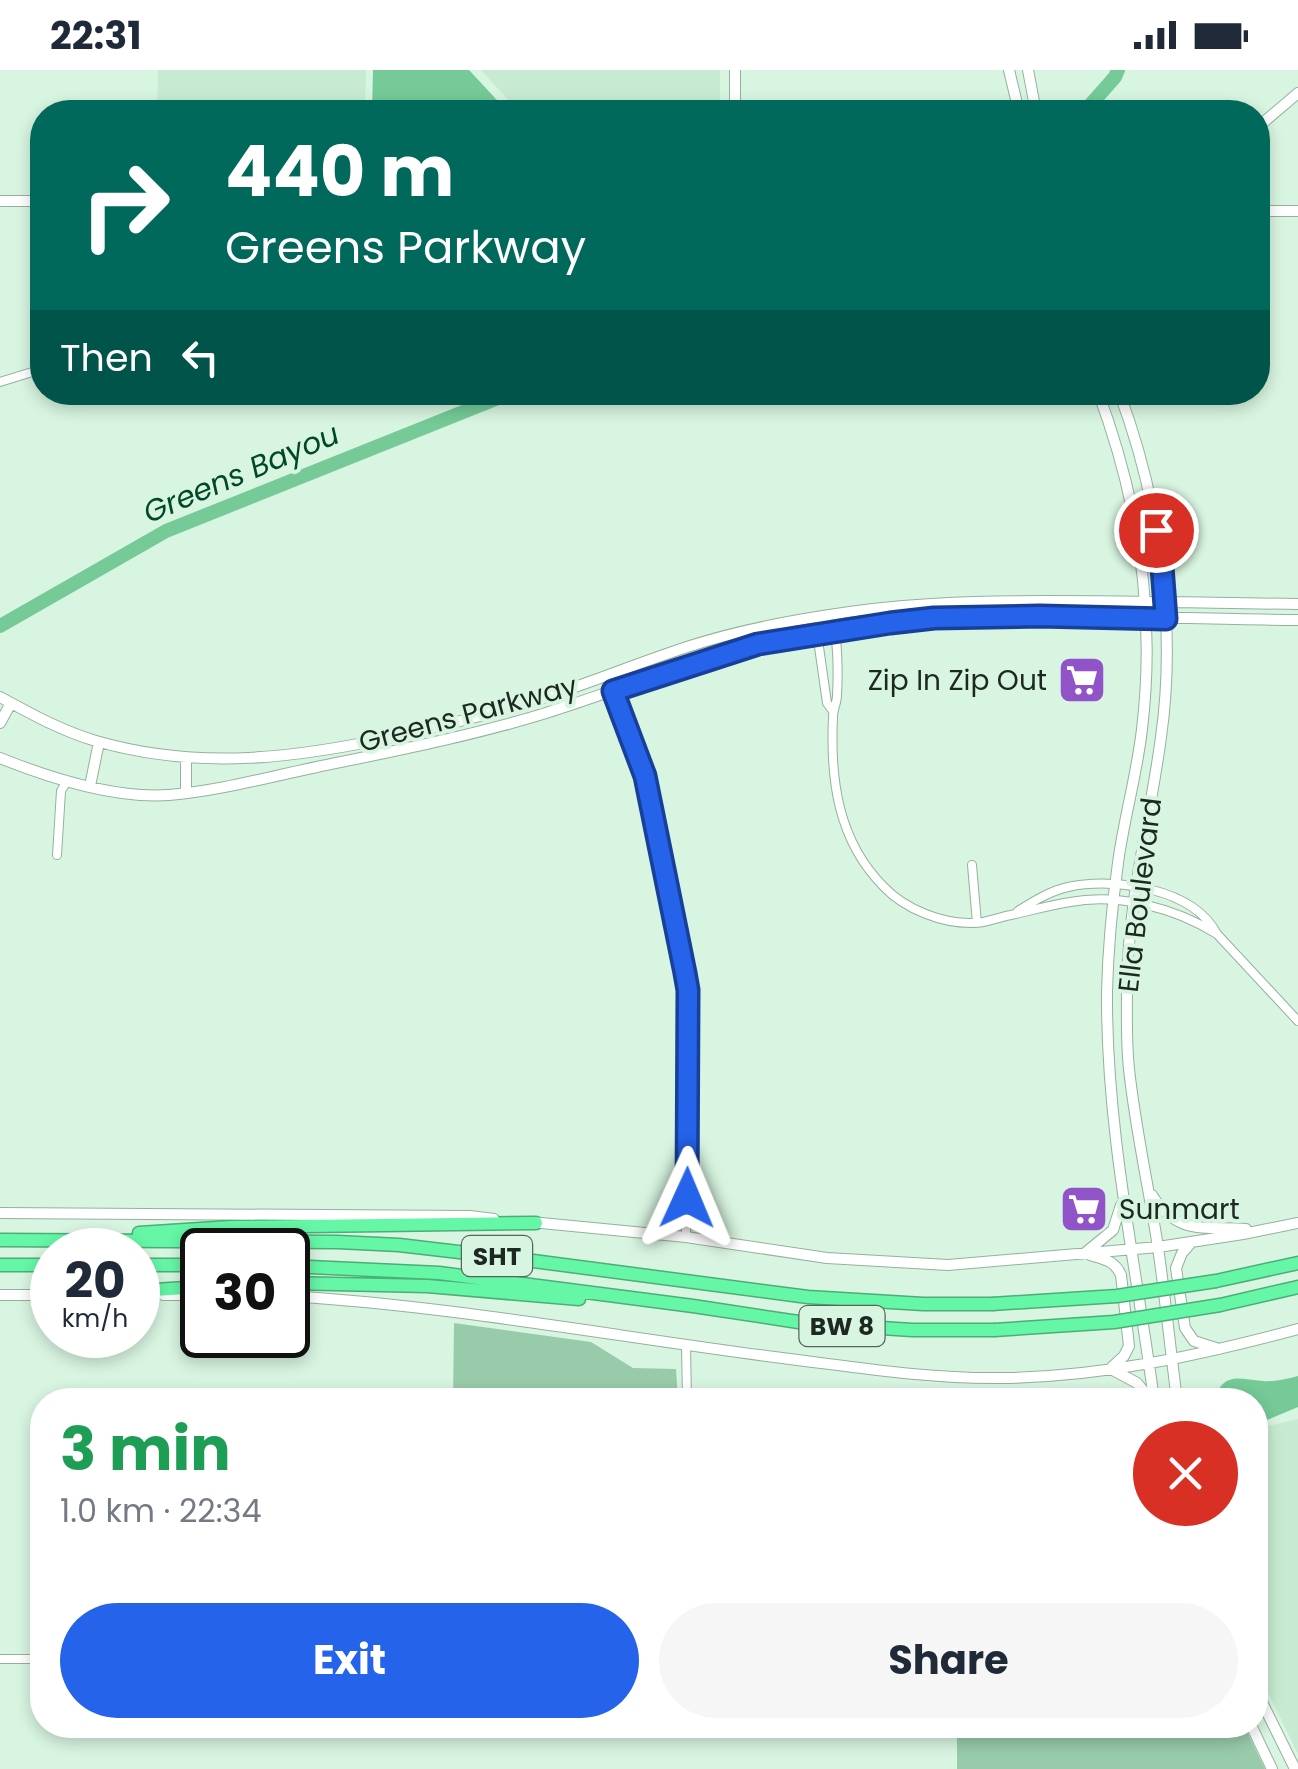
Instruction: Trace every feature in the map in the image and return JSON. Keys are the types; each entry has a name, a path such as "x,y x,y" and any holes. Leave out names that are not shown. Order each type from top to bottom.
{"highway":[{"path":"21,1240 231,1227 536,1223"},
{"name":"SHT","path":"0,1240 383,1244 808,1297 922,1304 1117,1296 1216,1281 1298,1262"},
{"path":"0,1265 30,1265"},
{"name":"SHT","path":"310,1267 439,1274 693,1306"},
{"name":"BW 8","path":"310,1283 427,1286 693,1306 857,1328 994,1330 1114,1322 1220,1305 1298,1287"}],"main road":[{"path":"735,70 735,100"},
{"path":"1009,70 1016,100"},
{"path":"1028,70 1034,100"},
{"path":"1270,117 1298,93"},
{"path":"0,201 30,201"},
{"path":"1270,210 1298,211"},
{"name":"Ella Boulevard","path":"1110,405 1142,558 1146,618 1144,696 1136,767 1113,901 1108,1038 1114,1121 1151,1388"},
{"name":"Ella Boulevard","path":"1114,405 1134,435 1149,494 1165,601 1165,696 1128,948 1127,1038 1176,1388"},
{"path":"1131,497 1149,494"},
{"path":"1039,601 1040,616"},
{"path":"1262,620 1263,603"},
{"name":"Greens Parkway","path":"5,700 99,742 186,759 290,756 478,716 668,653 763,626 822,616 906,604 1298,604"},
{"name":"Greens Parkway","path":"0,758 66,781 115,792 165,795 218,790 497,727 725,653 817,633 934,618 1298,620"},
{"path":"720,638 725,653"},
{"path":"0,723 5,700"},
{"path":"90,786 99,742"},
{"path":"186,759 186,793"},
{"path":"1136,767 1156,769"},
{"path":"1108,1038 1127,1038"},
{"path":"1114,1121 1137,1117"},
{"path":"1084,1254 1114,1230 1120,1214 1122,1179"},
{"path":"1148,1189 1164,1212 1183,1224 1198,1229 1262,1230"},
{"path":"0,1213 470,1216 686,1237 827,1258 948,1265 1158,1247 1298,1223"},
{"path":"1192,1242 1176,1268 1185,1328 1194,1341 1220,1350"},
{"path":"1084,1254 1117,1266 1120,1275 1128,1346 1124,1356 1110,1369"},
{"path":"0,1295 30,1295"},
{"path":"310,1297 930,1376 1002,1378 1110,1369 1220,1350 1298,1329"},
{"path":"1110,1369 1141,1388"},
{"path":"1268,1715 1294,1769"},
{"path":"1257,1738 1272,1769"}],"street":[{"path":"0,382 30,373"},
{"path":"822,616 834,631 838,699 832,712"},
{"path":"822,616 817,633 827,703 832,712 836,798 853,848 888,892 912,908 951,922 976,923 1071,902 1113,901 1180,914 1216,934 1298,1021"},
{"path":"607,676 645,776 688,990 686,1237"},
{"path":"57,855 61,791 66,781"},
{"path":"972,864 976,923"},
{"path":"1012,914 1064,888 1116,884 1157,891 1188,904 1211,922 1216,934"},
{"path":"686,1346 686,1388"},
{"path":"0,1659 30,1659"}],"shaded area":[{"path":"158,70 366,70 365,100 157,100"},
{"path":"373,70 469,70 497,100 372,100"},
{"path":"481,70 720,70 720,100 508,100"},
{"path":"454,1323 591,1342 633,1368 676,1369 677,1388 453,1388"},
{"path":"1298,1376 1298,1407 1268,1420 1268,1388 1220,1388 1233,1379 1272,1381"},
{"path":"1298,1419 1298,1754 1268,1693 1268,1426"},
{"path":"957,1738 1250,1738 1265,1769 957,1769"}],"waterway":[{"name":"Greens Bayou","path":"1095,100 1118,70"},
{"name":"Greens Bayou","path":"0,626 166,531 481,405"}],"place":[{"name":"Zip In Zip Out","path":"1082,680"},
{"name":"Sunmart","path":"1084,1209"}],"route":[{"path":"687,1198 688,990 645,776 613,691 758,644 890,623 1040,616 1166,619 1156,530"}]}
